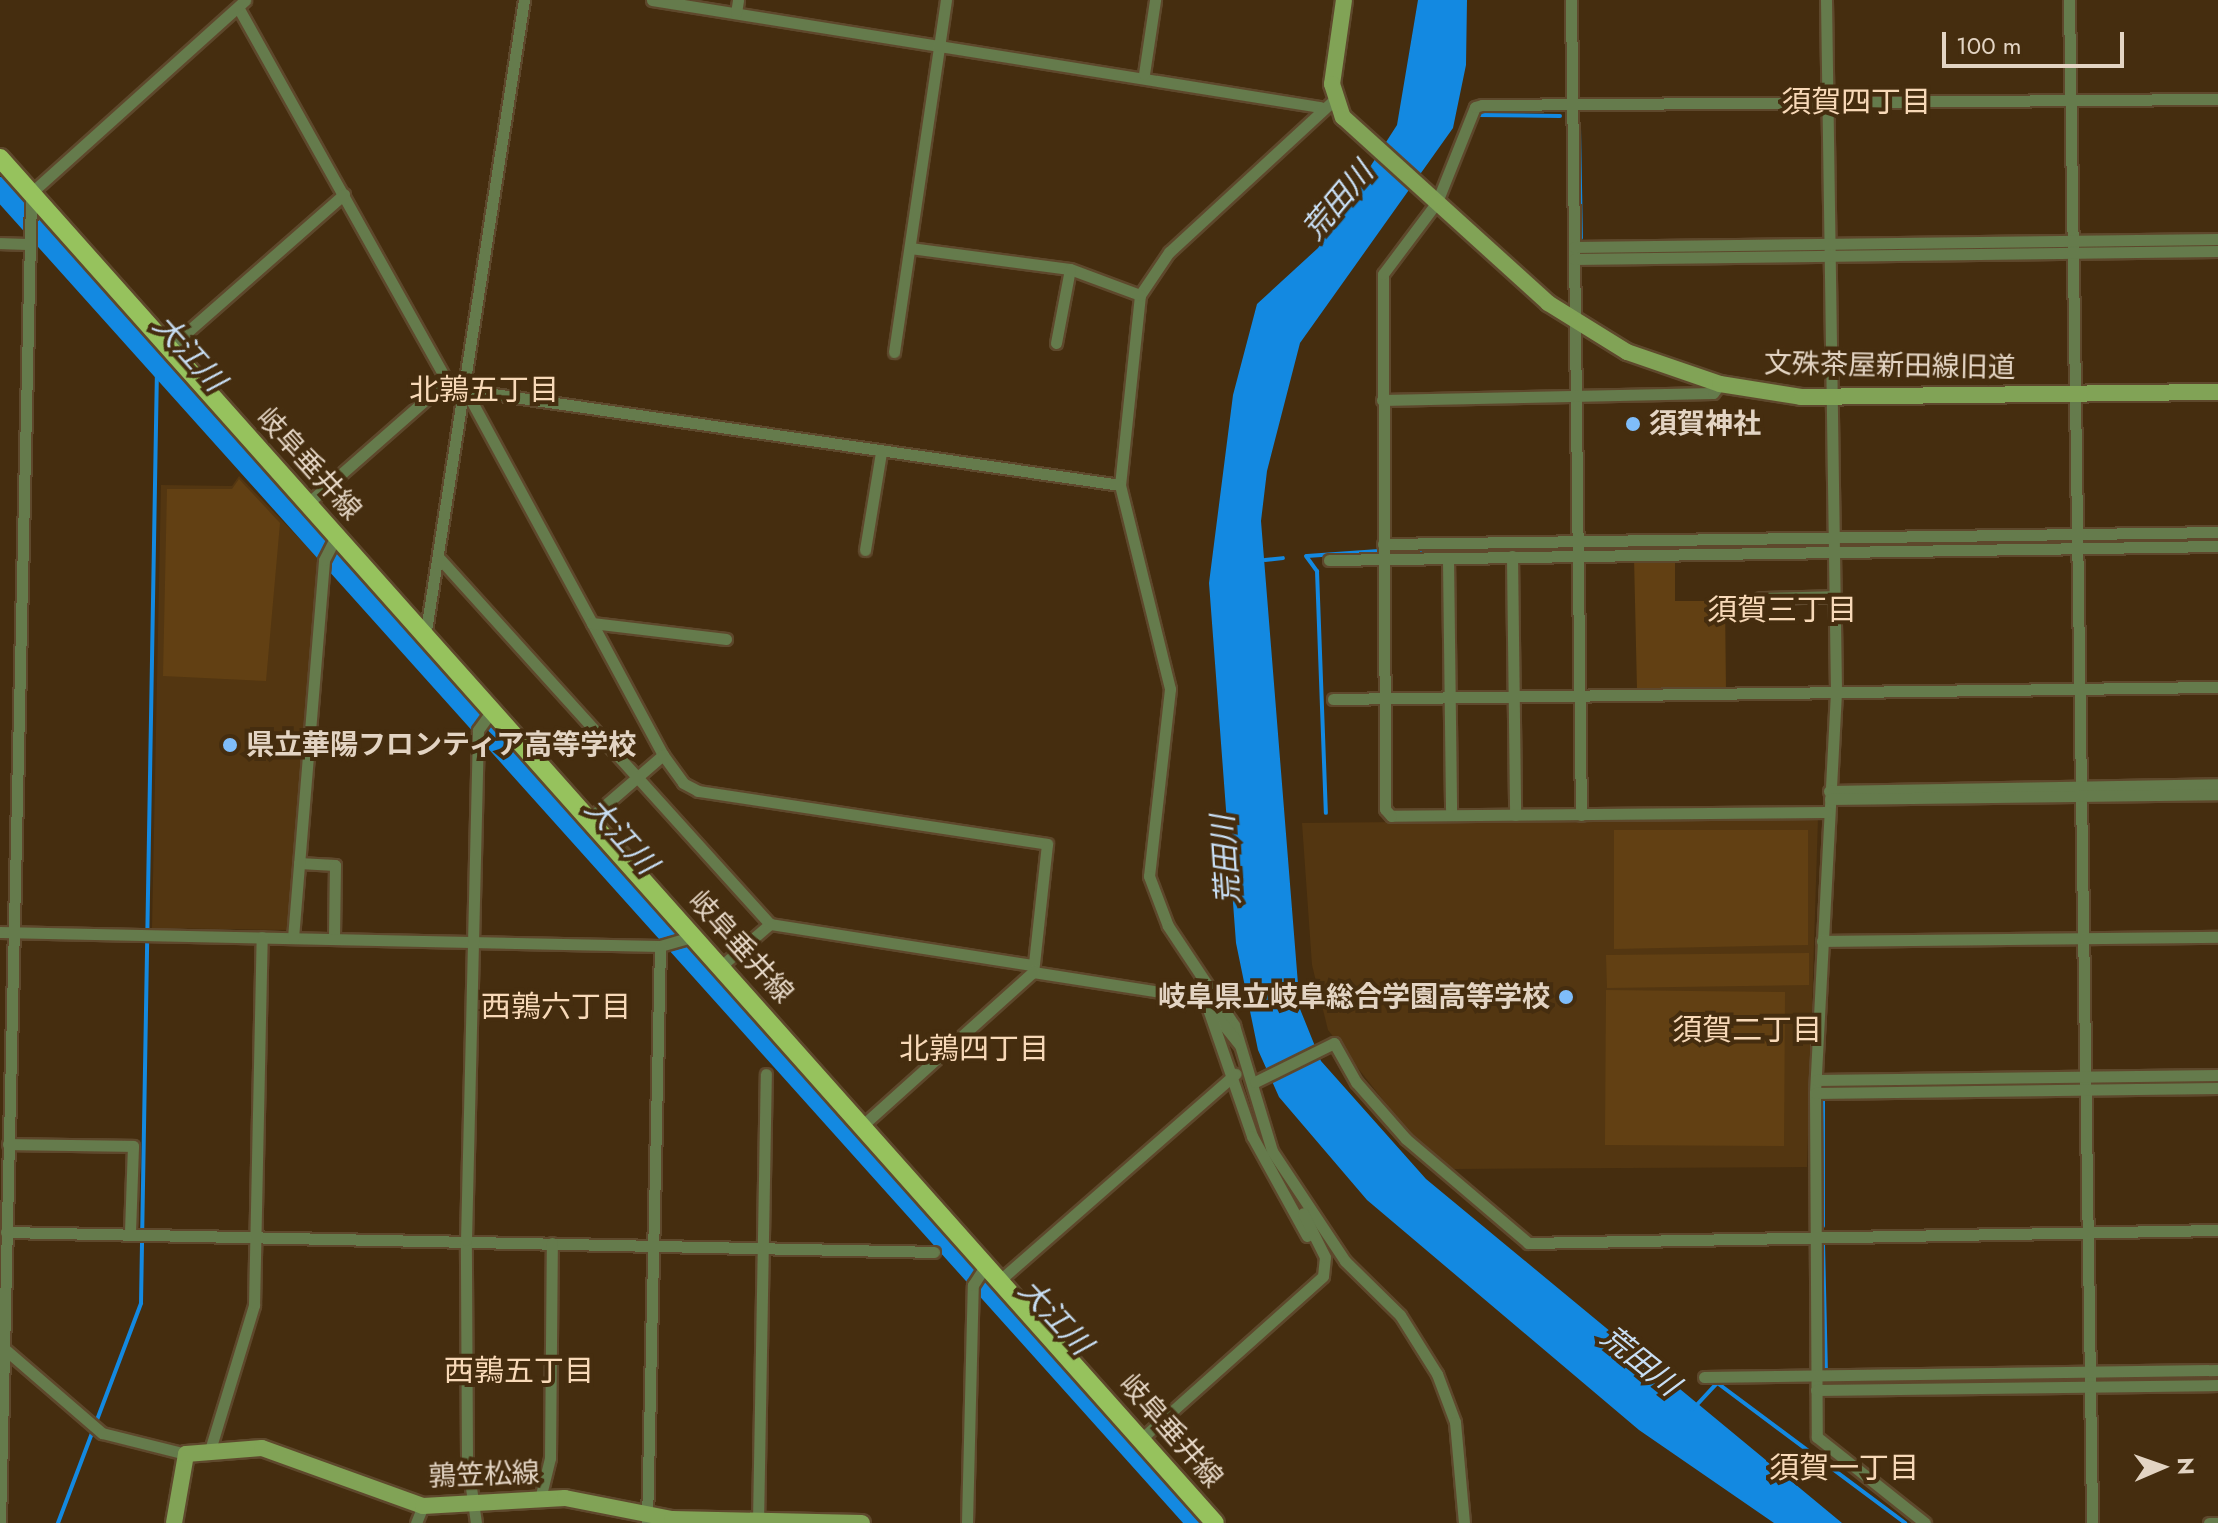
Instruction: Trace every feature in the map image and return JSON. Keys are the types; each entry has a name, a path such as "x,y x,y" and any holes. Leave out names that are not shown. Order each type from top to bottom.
{"main road":[{"name":"岐阜垂井線","path":"0,158 31,201 169,348 307,504 333,539 425,637 489,714 589,819 684,941 720,967 863,1125 983,1268 1000,1280 1212,1522"}],"street":[{"path":"425,637 440,559 524,0"},
{"path":"652,0 1327,104"},
{"path":"736,13 738,0"},
{"path":"894,352 946,0"},
{"path":"1144,74 1155,0"},
{"path":"1344,0 1327,104 1169,252 1140,295 1120,485 1170,689 1149,876 1168,926 1261,1079 1268,1140 1299,1197 1345,1261 1400,1315 1437,1374 1455,1422 1464,1523"},
{"path":"1571,0 1581,815"},
{"path":"1826,0 1836,692 1827,812 1815,1086 1813,1236 1817,1437 1925,1523"},
{"path":"2069,0 2085,791 2084,939 2092,1523"},
{"path":"0,1523 8,1144 5,1107 14,932 31,201 242,4 447,381 465,394 663,755 683,783 698,791 1047,844 1033,968 863,1125"},
{"path":"1827,812 1391,816 1385,809 1383,274 1434,199 1475,107 1572,109 2218,99"},
{"name":"文殊茶屋新田線旧道","path":"1327,104 1575,324 1627,352 1720,384 1832,397 2218,392"},
{"path":"169,348 344,194"},
{"path":"1574,253 1830,257 2218,239"},
{"path":"0,243 29,244"},
{"path":"1574,253 1830,244 2218,251"},
{"path":"910,248 1070,269 1140,295"},
{"path":"1056,343 1070,269"},
{"path":"307,504 447,381"},
{"path":"1382,400 1577,399 1713,393 1720,384"},
{"path":"465,394 1120,485"},
{"path":"865,550 881,452"},
{"path":"1383,544 2218,532"},
{"path":"293,938 326,556 333,539"},
{"path":"1329,560 2218,546"},
{"path":"1512,556 1515,815"},
{"path":"1448,558 1451,814"},
{"path":"440,559 640,775 770,924 1033,968 1206,1003 1242,1047"},
{"path":"1760,598 1835,596"},
{"path":"592,623 726,639"},
{"path":"1333,699 2218,687"},
{"path":"476,1523 470,1501 466,1240 478,730 489,714"},
{"path":"589,819 663,755"},
{"path":"1830,795 2085,791 2218,784"},
{"path":"2085,791 2218,794"},
{"path":"299,863 335,865 334,939"},
{"path":"720,967 770,924"},
{"path":"0,932 660,946 684,941"},
{"path":"210,1450 251,1324 256,1237 262,937"},
{"path":"1822,941 2218,937"},
{"path":"647,1519 660,946"},
{"path":"1206,1003 1235,1074 1252,1136 1325,1264"},
{"path":"1261,1079 1330,1046 1406,1139 1528,1243 2218,1230"},
{"path":"758,1522 766,1074"},
{"path":"1000,1280 1235,1074"},
{"path":"2087,1083 2218,1075"},
{"path":"1815,1086 2087,1083 2218,1088"},
{"path":"8,1144 133,1146 130,1234"},
{"path":"1141,1439 1323,1276 1325,1264 1299,1197"},
{"path":"6,1232 934,1252"},
{"path":"540,1499 550,1458 552,1243"},
{"path":"967,1523 973,1285 983,1268"},
{"path":"2,1346 102,1433 186,1454 174,1523"},
{"path":"1704,1377 2218,1370"},
{"path":"1816,1390 2218,1385"},
{"name":"鶉笠松線","path":"186,1454 210,1450 285,1452 423,1506 540,1499 647,1519 862,1523"},
{"path":"416,1523 423,1506"},
{"path":"2209,1523 2218,1523"}],"shaded area":[{"name":"県立華陽フロンティア高等学校","path":"239,476 322,562 289,930 152,928 161,485 232,486"},
{"path":"239,479 280,523 266,681 163,676 167,489 232,489"},
{"path":"1634,557 1675,558 1675,601 1725,601 1726,691 1637,690"},
{"name":"岐阜県立岐阜総合学園高等学校","path":"1818,818 1807,1167 1454,1169 1416,1142 1328,1030 1312,965 1302,823"},
{"path":"1614,830 1808,830 1808,945 1614,949"},
{"path":"1809,953 1809,985 1607,988 1606,955"},
{"path":"1606,990 1785,992 1784,1146 1605,1145"}],"water":[{"name":"荒田川","path":"1418,0 1467,0 1466,65 1453,128 1300,343 1267,471 1261,521 1300,1009 1321,1061 1426,1179 1842,1523 1774,1523 1639,1430 1367,1200 1279,1097 1258,1050 1236,943 1209,583 1233,395 1257,304 1318,248 1397,125"}],"waterway":[{"path":"1478,115 1560,116"},
{"path":"1579,128 1581,238"},
{"name":"大江川","path":"0,188 1198,1523"},
{"path":"2083,247 2218,245"},
{"path":"1842,250 2062,247"},
{"path":"1595,253 1818,250"},
{"path":"58,1523 141,1303 157,363"},
{"path":"2086,541 2218,539"},
{"path":"1841,544 2075,541"},
{"path":"1798,544 1827,544"},
{"path":"1584,548 1769,545"},
{"path":"1389,550 1572,548"},
{"path":"1307,556 1379,551"},
{"path":"1306,556 1317,571 1326,813"},
{"path":"1265,560 1283,558"},
{"path":"2092,1083 2218,1081"},
{"path":"1852,1087 2082,1083"},
{"path":"1823,1098 1823,1226"},
{"path":"1823,1243 1826,1372"},
{"path":"2102,1378 2218,1376"},
{"path":"1829,1381 2081,1378"},
{"path":"1783,1381 1805,1381"},
{"path":"1716,1382 1905,1523"},
{"path":"1692,1410 1718,1382"}],"place":[{"name":"須賀神社","path":"1633,424"},
{"name":"県立華陽フロンティア高等学校","path":"230,745"},
{"name":"岐阜県立岐阜総合学園高等学校","path":"1566,997"}],"district":[{"name":"須賀四丁目","path":"1856,102"},
{"name":"北鶉五丁目","path":"484,390"},
{"name":"須賀三丁目","path":"1782,610"},
{"name":"西鶉六丁目","path":"556,1007"},
{"name":"須賀二丁目","path":"1747,1030"},
{"name":"北鶉四丁目","path":"974,1049"},
{"name":"西鶉五丁目","path":"519,1371"},
{"name":"須賀一丁目","path":"1844,1468"}]}
